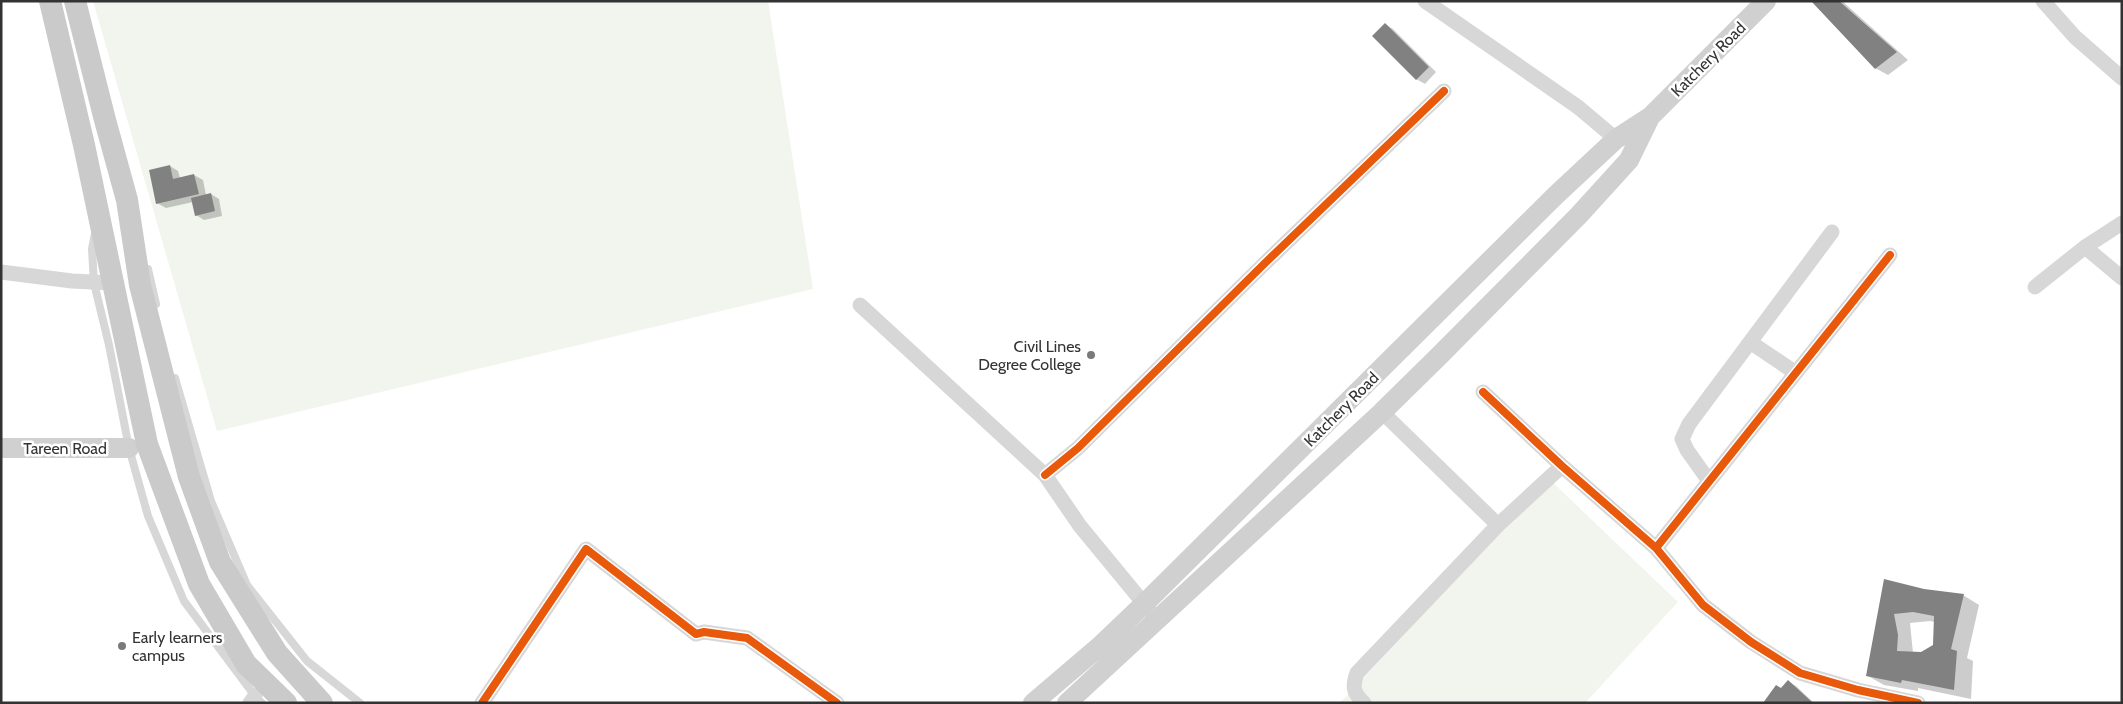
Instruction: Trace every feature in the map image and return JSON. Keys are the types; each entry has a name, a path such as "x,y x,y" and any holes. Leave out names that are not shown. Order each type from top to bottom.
{"main road":[{"path":"50,1 99,216 104,283 147,444 199,584 246,664 286,703"},
{"path":"75,1 127,200 140,286 189,477 220,562 277,653 322,703"},
{"name":"Katchery Road","path":"1033,703 1144,604 1556,194 1616,139 1650,116 1766,1"},
{"name":"Katchery Road","path":"1067,703 1382,412 1439,356 1579,215 1629,160 1650,116"},
{"path":"1556,194 1579,215"},
{"path":"1417,334 1439,356"},
{"name":"Tareen Road","path":"1,448 128,448"},
{"path":"1290,459 1309,478"},
{"path":"1077,665 1092,680"}],"street":[{"path":"1425,1 1578,107 1616,139"},
{"path":"2043,1 2075,37 2122,78"},
{"path":"1045,475 1078,448 1264,264 1444,91"},
{"path":"2035,287 2085,247 2122,223"},
{"path":"1709,481 1687,450 1682,439 1688,424 1832,232"},
{"path":"2085,247 2122,278"},
{"path":"1656,548 1890,255"},
{"path":"1,272 104,283"},
{"path":"860,305 1045,475 1080,526 1158,619"},
{"path":"1750,342 1796,373"},
{"path":"1483,392 1562,466 1656,548 1703,605 1751,642 1800,672 1858,690 1918,703"},
{"path":"1382,412 1498,524"},
{"path":"1364,703 1356,696 1353,684 1357,673 1498,524 1562,466"},
{"path":"482,703 586,549 696,634 704,632 747,638 837,703"}],"lane":[{"path":"127,200 144,256"},
{"path":"147,265 158,311"},
{"path":"104,283 109,345 128,448 148,516 184,601 256,700"},
{"path":"172,367 211,501 246,585 307,660 360,703"}],"shaded area":[{"path":"93,1 768,1 813,289 217,431"},
{"path":"1549,479 1678,602 1585,703 1340,703"}],"building":[{"path":"1811,1 1839,1 1897,52 1875,69"},
{"path":"1385,23 1429,67 1416,80 1372,36"},
{"path":"170,165 173,179 194,174 199,194 156,204 149,170"},
{"path":"211,193 215,211 195,216 191,198"},
{"path":"1884,579 1924,589 1964,594 1951,649 1957,651 1954,690 1902,680 1901,683 1866,676","holes":["1913,612 1934,616 1933,645 1921,652 1897,651 1898,635 1894,614"]},
{"path":"1788,680 1813,703 1763,703 1776,685 1781,688"}],"cycle path":[{"path":"1045,475 1078,448 1264,264 1444,91"},
{"path":"1656,548 1890,255"},
{"path":"1483,392 1562,466 1656,548 1703,605 1751,642 1800,673 1858,690 1918,703"},
{"path":"482,703 586,549 696,634 704,632 747,638 837,703"}],"place":[{"name":"Civil Lines Degree College","path":"1091,355"},
{"name":"Early learners campus","path":"122,646"}]}
